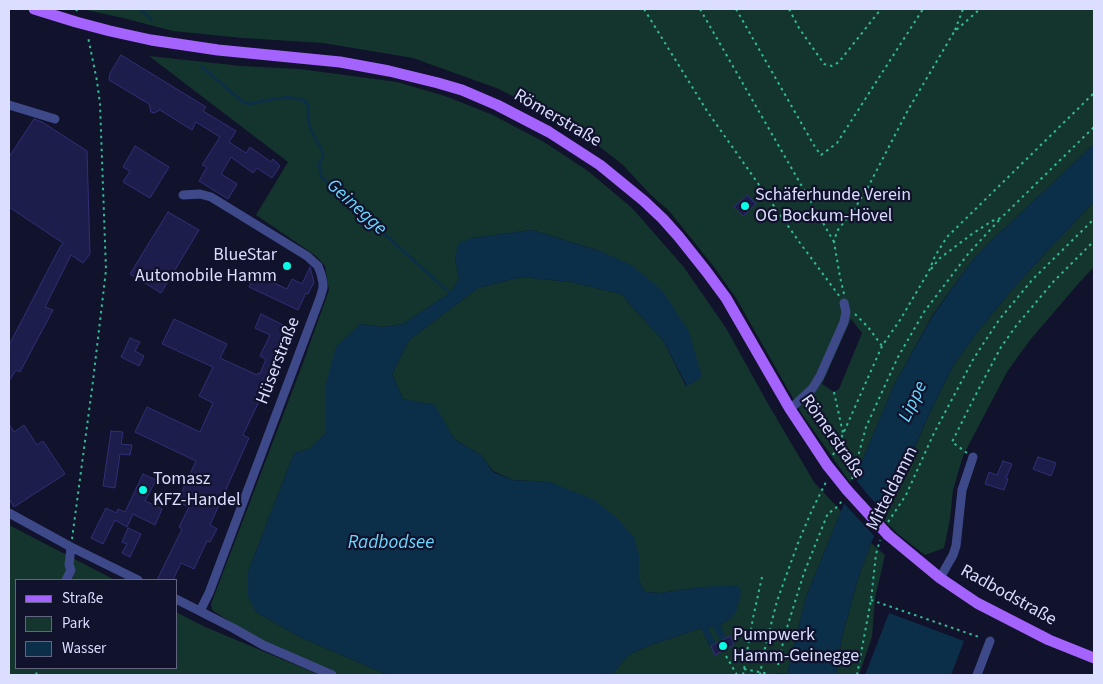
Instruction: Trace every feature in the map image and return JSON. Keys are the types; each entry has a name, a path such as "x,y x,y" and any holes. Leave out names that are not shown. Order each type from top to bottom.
{"main road":[{"name":"Römerstraße","path":"34,9 76,22 151,40 218,50 340,62 389,71 462,90 497,105 549,132 600,165 644,201 679,237 726,298 790,409 829,468 885,533"},
{"name":"Radbodstraße","path":"885,533 940,578 976,603 1049,640 1094,658"}],"street":[{"path":"9,105 56,119"},
{"name":"Hüserstraße","path":"184,195 200,194 211,197 307,256 320,270 323,288 212,584 200,611"},
{"path":"790,409 812,389 820,376 844,322 846,312 844,303"},
{"path":"940,578 956,546 962,490 973,457"},
{"path":"9,513 71,547 136,579"},
{"path":"70,579 71,547"},
{"path":"178,600 264,645 332,675"},
{"path":"977,675 990,641"}],"path":[{"path":"644,9 706,111 844,303 868,327 882,346"},
{"path":"700,9 834,242 844,303"},
{"path":"736,9 821,155 837,143 923,9"},
{"path":"789,9 798,28 824,64 832,66 839,62 881,9"},
{"path":"834,242 838,232 867,189 908,110 954,32 962,9"},
{"path":"954,32 980,9"},
{"path":"71,547 106,270 100,104 88,38"},
{"path":"929,272 935,256 947,237 1094,93"},
{"path":"854,475 866,427 898,357 920,319 940,290 962,261 1001,218 1094,127"},
{"path":"760,674 776,601 808,518 882,346 940,258 987,224 1001,218"},
{"name":"Mitteldamm","path":"857,675 871,600 878,544 885,533 890,519 906,495 934,433 974,358 999,320 1032,280 1094,219"},
{"path":"973,457 952,442 1001,347 1054,281 1094,241"},
{"path":"834,392 843,434"},
{"path":"778,665 794,602 804,573 828,513 842,502"},
{"path":"743,675 762,577"},
{"path":"871,600 979,637"},
{"path":"726,656 737,675"},
{"path":"744,669 760,674 769,674"}],"green space":[{"path":"82,9 1094,9 1094,144 971,262 932,316 894,385 852,485 802,414 736,298 714,267 670,212 623,165 578,130 499,89 413,58 323,43 173,31","holes":["851,319 862,333 839,389 834,392 822,384"]},
{"path":"149,56 242,66 300,69 397,82 445,96 493,115 544,142 588,171 632,208 683,266 726,328 814,482 841,511 806,597 787,674 612,675 628,655 648,646 701,628 710,646 715,643 707,627 712,626 725,637 720,625 731,618 702,587 660,593 645,592 639,580 639,555 550,482 513,480 493,471 481,455 454,439 434,405 403,399 392,374 409,340 478,288 521,277 571,282 621,294 664,342 686,386 701,377 600,251 532,230 472,238 455,258 459,279 450,293 403,324 383,327 360,324 326,383 326,433 309,449 294,453 248,572 256,612 300,637 388,675 339,675 254,637 212,610 211,604 329,290 325,266 316,256 256,215 288,162"},
{"path":"1094,202 1094,267 1030,340 1007,372 963,456 953,490 944,548 925,555 898,534 883,519 933,406 954,364 979,330 1010,292"},
{"path":"9,525 113,579 15,579 15,669 178,669 178,613 203,626 320,675 9,675"},
{"path":"871,543 885,555 875,598 872,637 859,675 836,675 842,637 858,579"}],"water":[{"name":"Lippe","path":"1094,144 1094,202 1010,292 979,330 954,364 933,406 871,543 858,579 842,637 836,675 776,675 776,673 787,674 806,597 894,385 932,317 971,262"},
{"name":"Radbodsee","path":"532,230 600,251 631,265 662,290 689,332 702,377 687,386 664,342 621,294 571,282 521,277 478,288 409,340 392,374 403,399 435,405 454,439 481,455 493,472 513,480 550,482 594,500 615,516 634,537 639,555 639,580 645,592 660,593 702,587 738,585 741,591 737,610 731,618 720,625 726,637 720,640 712,626 708,627 716,643 710,646 701,628 648,646 628,655 612,675 388,675 300,637 256,612 248,597 248,572 294,453 309,449 326,433 326,383 336,347 360,324 383,327 403,324 450,293 459,279 455,258 459,243 472,238"},
{"path":"889,613 964,641 951,675 865,675"}],"pier":[{"path":"853,476 887,515 876,538 842,501"}],"building":[{"path":"121,55 206,107 203,111 236,131 229,142 246,153 250,147 271,162 273,159 280,166 272,178 257,168 253,173 231,157 221,174 237,184 228,199 199,181 207,167 202,165 220,137 196,122 192,130 160,110 154,113 151,112 149,104 109,80 110,73"},
{"path":"34,119 42,122 87,151 90,254 83,263 71,255 45,307 53,310 20,372 16,370 9,381 9,345 63,243 9,207 9,157"},
{"path":"135,146 169,167 150,198 123,182 130,171 123,167"},
{"name":"Schäferhunde Verein OG Bockum-Hövel","path":"747,195 756,204 743,216 734,207"},
{"path":"168,212 199,230 161,293 130,274"},
{"path":"310,267 314,282 298,310 249,287 255,274 287,289 292,279 302,284"},
{"path":"261,314 289,328 278,349 286,353 280,366 274,363 267,377 269,378 262,395 243,435 249,438 210,525 217,529 210,542 207,541 194,569 181,563 173,579 157,579 182,529 179,527 189,507 177,502 196,461 135,432 147,407 200,432 213,403 199,396 213,367 162,344 174,319 227,344 220,358 257,375 258,373 260,374 266,359 260,356 270,335 255,328"},
{"path":"130,338 140,342 135,351 144,356 139,366 121,357"},
{"path":"9,424 14,432 24,425 37,445 43,441 65,474 14,507 9,499"},
{"path":"111,431 123,432 121,444 132,445 130,455 120,454 115,488 103,486"},
{"path":"1038,457 1056,463 1051,476 1033,469"},
{"path":"1003,461 1012,464 1006,478 1008,479 1004,490 985,484 989,472 997,475"},
{"path":"143,474 156,480 145,501 162,509 155,525 133,514 127,527 115,520 103,544 91,538 106,508 116,513 118,509 125,512"},
{"path":"128,528 141,534 130,557 122,553 127,544 122,542"},
{"name":"Pumpwerk Hamm-Geinegge","path":"730,636 734,645 715,655 711,646"}],"waterway":[{"name":"Geinegge","path":"141,9 152,20"},
{"name":"Geinegge","path":"201,66 243,102 250,104 288,97 303,100 308,105 308,120 311,130 322,150 323,157 319,164 321,177 450,293"}],"place":[{"name":"Schäferhunde Verein OG Bockum-Hövel","path":"745,206"},
{"name":"BlueStar Automobile Hamm","path":"287,266"},
{"name":"Tomasz KFZ-Handel","path":"143,490"},
{"name":"Pumpwerk Hamm-Geinegge","path":"723,646"}]}
